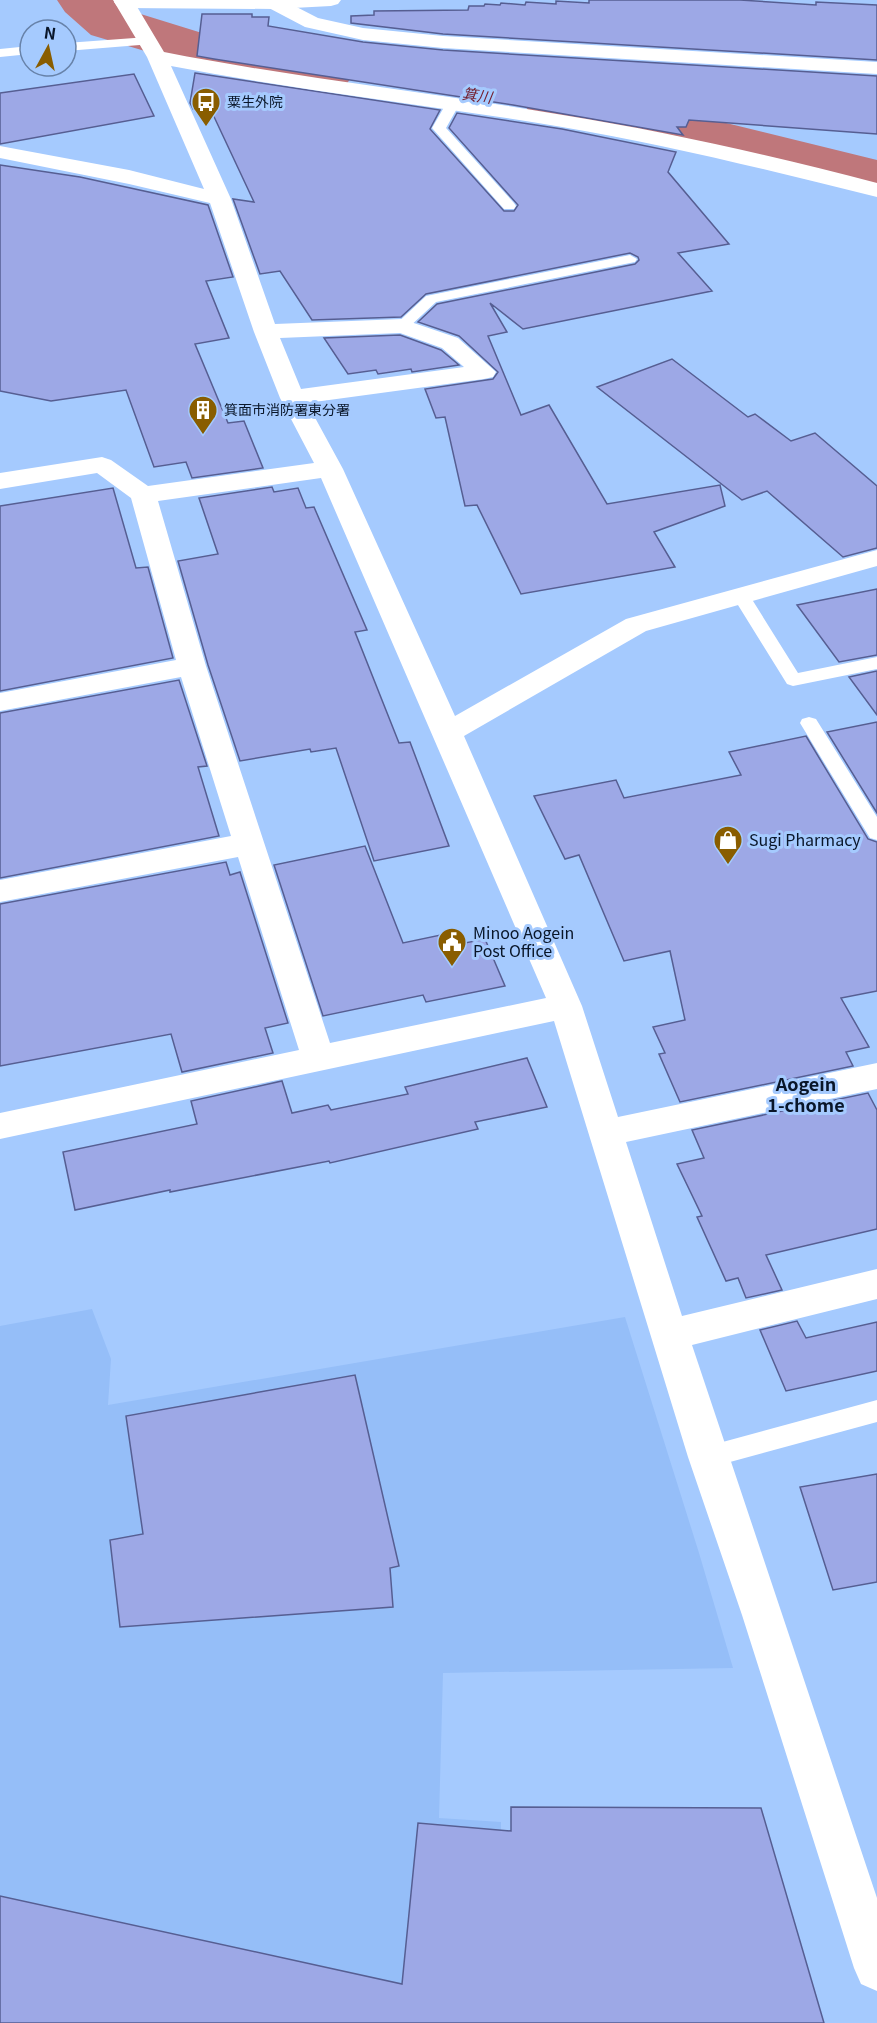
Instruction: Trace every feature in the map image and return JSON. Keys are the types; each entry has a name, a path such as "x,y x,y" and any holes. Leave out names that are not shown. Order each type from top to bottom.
{"street":[{"path":"139,26 273,3 331,0"},
{"path":"273,3 312,23 363,34 443,42 877,68"},
{"path":"139,26 231,73 642,135 776,163 877,190"},
{"path":"139,26 220,199 266,332 292,398 330,469 566,1006 708,1457 763,1615 877,1968"},
{"path":"0,152 129,177 220,199"},
{"path":"266,332 402,326 450,343 484,372 292,398"},
{"path":"0,481 102,465 143,495 192,666 318,1058"},
{"path":"143,495 330,469"},
{"path":"448,734 636,625 877,558"},
{"path":"0,702 192,666"},
{"path":"0,891 248,844"},
{"path":"0,1126 566,1006"},
{"path":"606,1133 877,1076"},
{"path":"670,1335 877,1284"}],"lane":[{"path":"78,44 139,26"},
{"path":"0,53 18,51"},
{"path":"453,105 439,128 509,206"},
{"path":"402,326 431,299 630,259"},
{"path":"742,597 793,680 877,663"},
{"path":"809,723 877,833"},
{"path":"708,1457 877,1411"}],"shaded area":[{"path":"92,1309 111,1359 108,1405 625,1317 733,1668 443,1673 439,1818 501,1822 501,2023 0,2023 0,1326"}],"building":[{"path":"589,0 740,0 816,5 816,2 877,5 877,60 443,34 351,23 351,16 374,15 374,11 468,10 469,6 484,6 485,4 525,5 526,2 556,4 556,1 589,3"},
{"path":"202,14 252,14 252,17 269,17 268,26 363,42 443,50 877,76 877,134 689,120 686,127 677,127 683,135 513,105 197,56"},
{"path":"195,73 440,110 430,129 504,211 514,211 518,205 449,128 457,113 562,129 676,152 668,172 729,244 678,253 712,291 523,329 490,303 507,332 488,336 521,415 549,405 607,504 720,485 725,506 654,532 675,567 521,594 477,505 465,506 445,417 436,418 425,389 493,379 498,372 459,336 418,322 437,304 635,264 639,260 638,257 630,253 426,294 401,317 312,320 280,271 260,274 233,199 254,202 209,106 193,109 190,103"},
{"path":"134,74 154,116 0,144 0,93"},
{"path":"0,165 80,177 208,205 233,277 206,281 229,338 195,344 228,423 244,421 263,468 192,478 186,462 154,467 126,390 51,401 0,391"},
{"path":"400,335 441,350 459,365 412,372 411,369 378,374 376,370 348,374 324,338"},
{"path":"672,359 748,417 755,414 791,441 815,433 877,486 877,548 843,557 767,491 742,500 597,387"},
{"path":"272,487 274,492 298,488 306,508 314,507 367,630 355,632 399,743 410,742 449,846 374,861 336,748 311,752 310,749 240,761 208,665 178,561 218,554 199,498"},
{"path":"113,488 136,568 148,567 173,658 0,691 0,506"},
{"path":"877,589 877,655 839,662 797,605"},
{"path":"877,671 877,715 849,677"},
{"path":"179,680 207,766 198,767 219,836 0,878 0,713"},
{"path":"877,722 877,813 827,732"},
{"name":"Sugi Pharmacy","path":"806,736 868,839 877,842 877,991 841,998 869,1047 846,1052 853,1066 680,1102 659,1054 665,1053 653,1027 685,1020 670,951 624,961 579,855 565,859 534,796 616,780 624,798 741,775 729,752"},
{"path":"365,846 403,943 450,933 455,945 485,939 505,986 426,1002 423,995 323,1016 274,865"},
{"path":"226,862 230,875 240,872 288,1023 265,1028 273,1053 182,1072 171,1034 0,1066 0,904"},
{"path":"527,1058 547,1107 475,1122 478,1129 330,1163 329,1161 170,1192 170,1190 75,1210 63,1152 197,1124 191,1101 282,1081 292,1113 328,1105 331,1110 408,1094 405,1087"},
{"path":"868,1093 877,1110 877,1229 766,1255 782,1290 746,1298 738,1278 726,1281 697,1217 702,1216 677,1164 704,1158 692,1130"},
{"path":"797,1321 806,1338 877,1322 877,1371 786,1391 760,1330"},
{"path":"355,1375 399,1566 390,1568 393,1607 120,1627 110,1540 143,1534 126,1416"},
{"path":"877,1474 877,1582 833,1590 800,1487"},
{"path":"511,1807 761,1808 824,2023 0,2023 0,1896 402,1984 418,1823 511,1831"}],"waterway":[{"name":"箕川","path":"84,0 111,23 192,48 325,74"},
{"name":"箕川","path":"555,107 718,139 877,178"}],"place":[{"name":"粟生外院","path":"206,128"},
{"name":"箕面市消防署東分署","path":"203,436"},
{"name":"Sugi Pharmacy","path":"728,866"},
{"name":"Minoo Aogein Post Office","path":"452,968"}],"district":[{"name":"Aogein 1-chome","path":"806,1095"}]}
